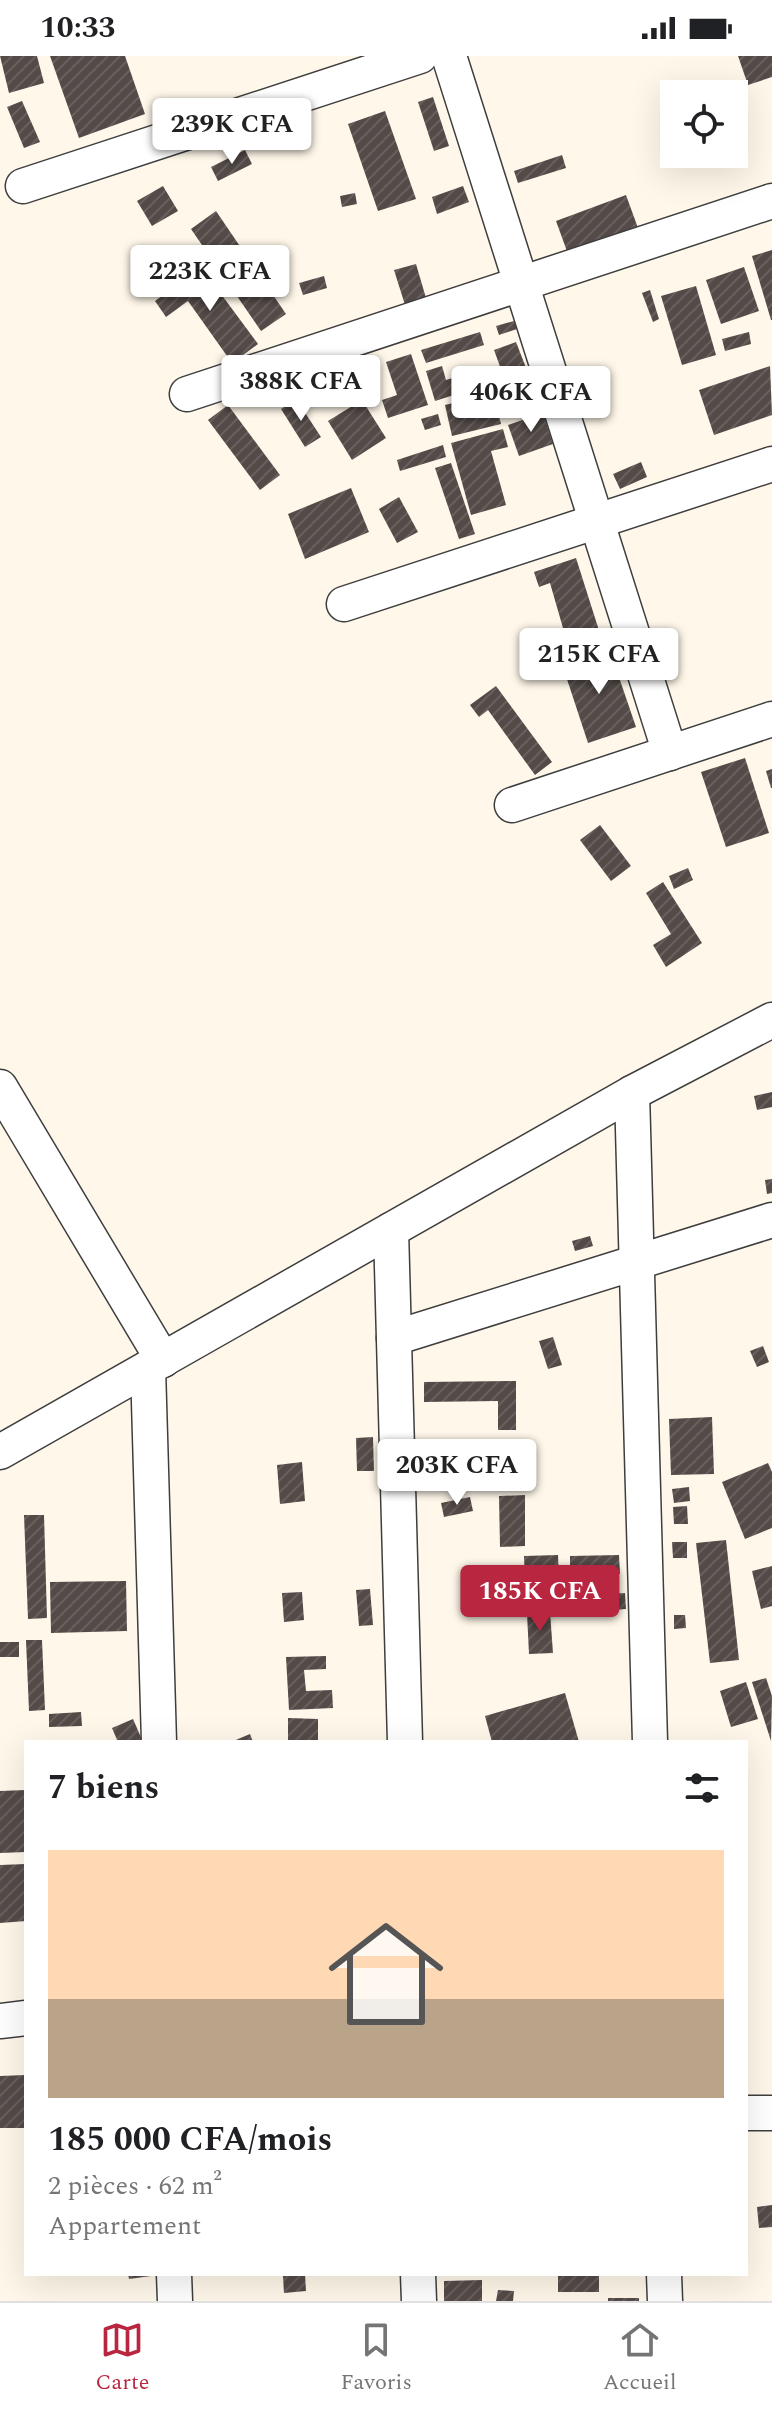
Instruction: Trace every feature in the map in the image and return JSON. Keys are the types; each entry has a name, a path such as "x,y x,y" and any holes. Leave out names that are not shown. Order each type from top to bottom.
{"street":[{"path":"23,186 420,56"},
{"path":"449,56 670,753"},
{"path":"187,394 772,201"},
{"path":"344,604 772,464"},
{"path":"512,805 772,719"},
{"path":"0,1452 632,1093 772,1020"},
{"path":"0,1087 156,1364 159,1740"},
{"path":"632,1093 650,1740"},
{"path":"394,1338 637,1262 771,1228"},
{"path":"391,1230 405,1740"},
{"path":"0,2021 24,2018"},
{"path":"748,2113 772,2113"},
{"path":"174,2276 175,2301"},
{"path":"418,2276 419,2301"},
{"path":"664,2276 665,2301"}],"building":[{"path":"0,56 37,56 44,83 9,93"},
{"path":"50,56 125,56 145,114 79,138"},
{"path":"738,56 772,56 772,77 748,85"},
{"path":"433,97 449,146 434,151 418,102"},
{"path":"22,101 40,142 24,148 7,107"},
{"path":"385,111 416,199 378,211 348,124"},
{"path":"245,150 252,164 218,181 211,167"},
{"path":"562,155 566,168 518,183 514,171"},
{"path":"163,186 178,211 152,226 137,201"},
{"path":"463,186 469,202 437,214 432,197"},
{"path":"355,193 357,204 342,207 340,196"},
{"path":"626,195 638,228 568,254 556,221"},
{"path":"216,211 286,314 261,331 191,229"},
{"path":"772,250 772,320 771,320 752,256"},
{"path":"416,264 426,298 405,305 394,270"},
{"path":"201,267 258,344 232,363 188,301 166,317 155,301"},
{"path":"744,267 759,311 721,324 706,280"},
{"path":"324,276 327,288 303,295 299,283"},
{"path":"696,286 716,355 682,365 661,296"},
{"path":"650,290 659,319 653,322 642,293"},
{"path":"514,321 517,329 499,335 496,326"},
{"path":"480,332 484,345 426,363 421,350"},
{"path":"749,332 751,344 725,351 722,339"},
{"path":"516,342 537,396 514,405 494,350"},
{"path":"411,354 428,405 388,418 382,400 397,395 386,362"},
{"path":"442,366 446,380 491,366 495,382 435,401 426,371"},
{"path":"770,366 772,415 714,435 699,390"},
{"path":"354,371 358,381 318,396 314,386"},
{"path":"493,393 501,424 452,436 445,405"},
{"path":"296,399 321,437 305,447 281,409"},
{"path":"362,400 386,438 352,460 328,421"},
{"path":"228,405 280,475 260,490 208,420"},
{"path":"543,413 553,444 519,456 508,425"},
{"path":"438,414 441,425 425,430 421,419"},
{"path":"503,429 508,447 491,451 506,505 471,515 451,443"},
{"path":"443,445 446,457 400,471 397,460"},
{"path":"641,462 647,477 620,489 613,474"},
{"path":"451,463 475,534 459,539 435,468"},
{"path":"351,488 369,532 305,559 288,514"},
{"path":"399,497 418,532 397,543 379,509"},
{"path":"576,558 603,643 556,657 548,633 563,628 550,583 539,587 534,572"},
{"path":"609,648 636,727 588,743 562,664"},
{"path":"496,686 552,762 535,775 488,710 479,717 470,705"},
{"path":"745,758 769,833 726,847 701,772"},
{"path":"772,769 772,788 771,788 766,771"},
{"path":"600,825 631,866 611,881 580,840"},
{"path":"688,868 693,880 674,889 669,876"},
{"path":"663,882 702,943 666,967 653,945 671,934 646,893"},
{"path":"772,1092 772,1107 757,1110 754,1096"},
{"path":"772,1179 772,1193 767,1194 765,1180"},
{"path":"590,1236 593,1246 575,1251 572,1241"},
{"path":"553,1337 562,1365 548,1369 539,1341"},
{"path":"763,1346 769,1362 757,1367 750,1351"},
{"path":"516,1381 516,1430 498,1430 498,1401 424,1402 424,1382"},
{"path":"712,1417 714,1474 671,1475 669,1419"},
{"path":"373,1437 374,1471 357,1471 356,1438"},
{"path":"302,1462 305,1501 280,1504 277,1465"},
{"path":"768,1463 772,1472 772,1528 745,1539 722,1482"},
{"path":"689,1487 690,1501 674,1503 672,1489"},
{"path":"525,1495 525,1546 500,1547 499,1496"},
{"path":"470,1497 473,1511 444,1517 441,1503"},
{"path":"687,1506 688,1524 674,1524 673,1507"},
{"path":"24,1515 44,1515 47,1618 28,1619"},
{"path":"726,1540 739,1660 710,1663 696,1543"},
{"path":"672,1542 687,1542 687,1558 673,1558"},
{"path":"558,1555 560,1603 526,1604 524,1556"},
{"path":"619,1555 620,1574 570,1575 570,1556"},
{"path":"772,1566 772,1606 761,1609 752,1571"},
{"path":"126,1581 127,1631 51,1633 50,1582"},
{"path":"370,1589 373,1625 359,1626 356,1590"},
{"path":"302,1592 304,1620 284,1622 282,1593"},
{"path":"625,1593 626,1609 574,1613 572,1597"},
{"path":"550,1612 553,1653 529,1654 527,1613"},
{"path":"674,1615 685,1615 686,1628 674,1629"},
{"path":"26,1640 42,1640 45,1710 29,1711"},
{"path":"0,1642 19,1642 19,1657 0,1657"},
{"path":"326,1656 326,1669 304,1670 306,1691 332,1690 333,1708 289,1710 286,1657"},
{"path":"766,1678 772,1696 771,1741 752,1682"},
{"path":"746,1682 758,1719 731,1727 720,1691"},
{"path":"565,1693 578,1740 491,1740 485,1716"},
{"path":"81,1712 82,1726 49,1727 49,1714"},
{"path":"288,1718 318,1719 318,1740 288,1740"},
{"path":"133,1719 142,1740 117,1740 112,1728"},
{"path":"250,1734 252,1740 236,1740"},
{"path":"24,1790 24,1852 0,1853 0,1791"},
{"path":"24,1864 24,1921 0,1923 0,1865"},
{"path":"24,2075 24,2128 0,2128 0,2076"},
{"path":"772,2205 772,2227 759,2228 757,2207"},
{"path":"283,2276 305,2276 306,2291 284,2293"},
{"path":"558,2276 599,2276 599,2292 558,2292"},
{"path":"482,2280 482,2301 444,2301 444,2281"},
{"path":"498,2290 514,2291 513,2301 496,2301"},
{"path":"608,2298 639,2298 639,2301 608,2301"}]}
